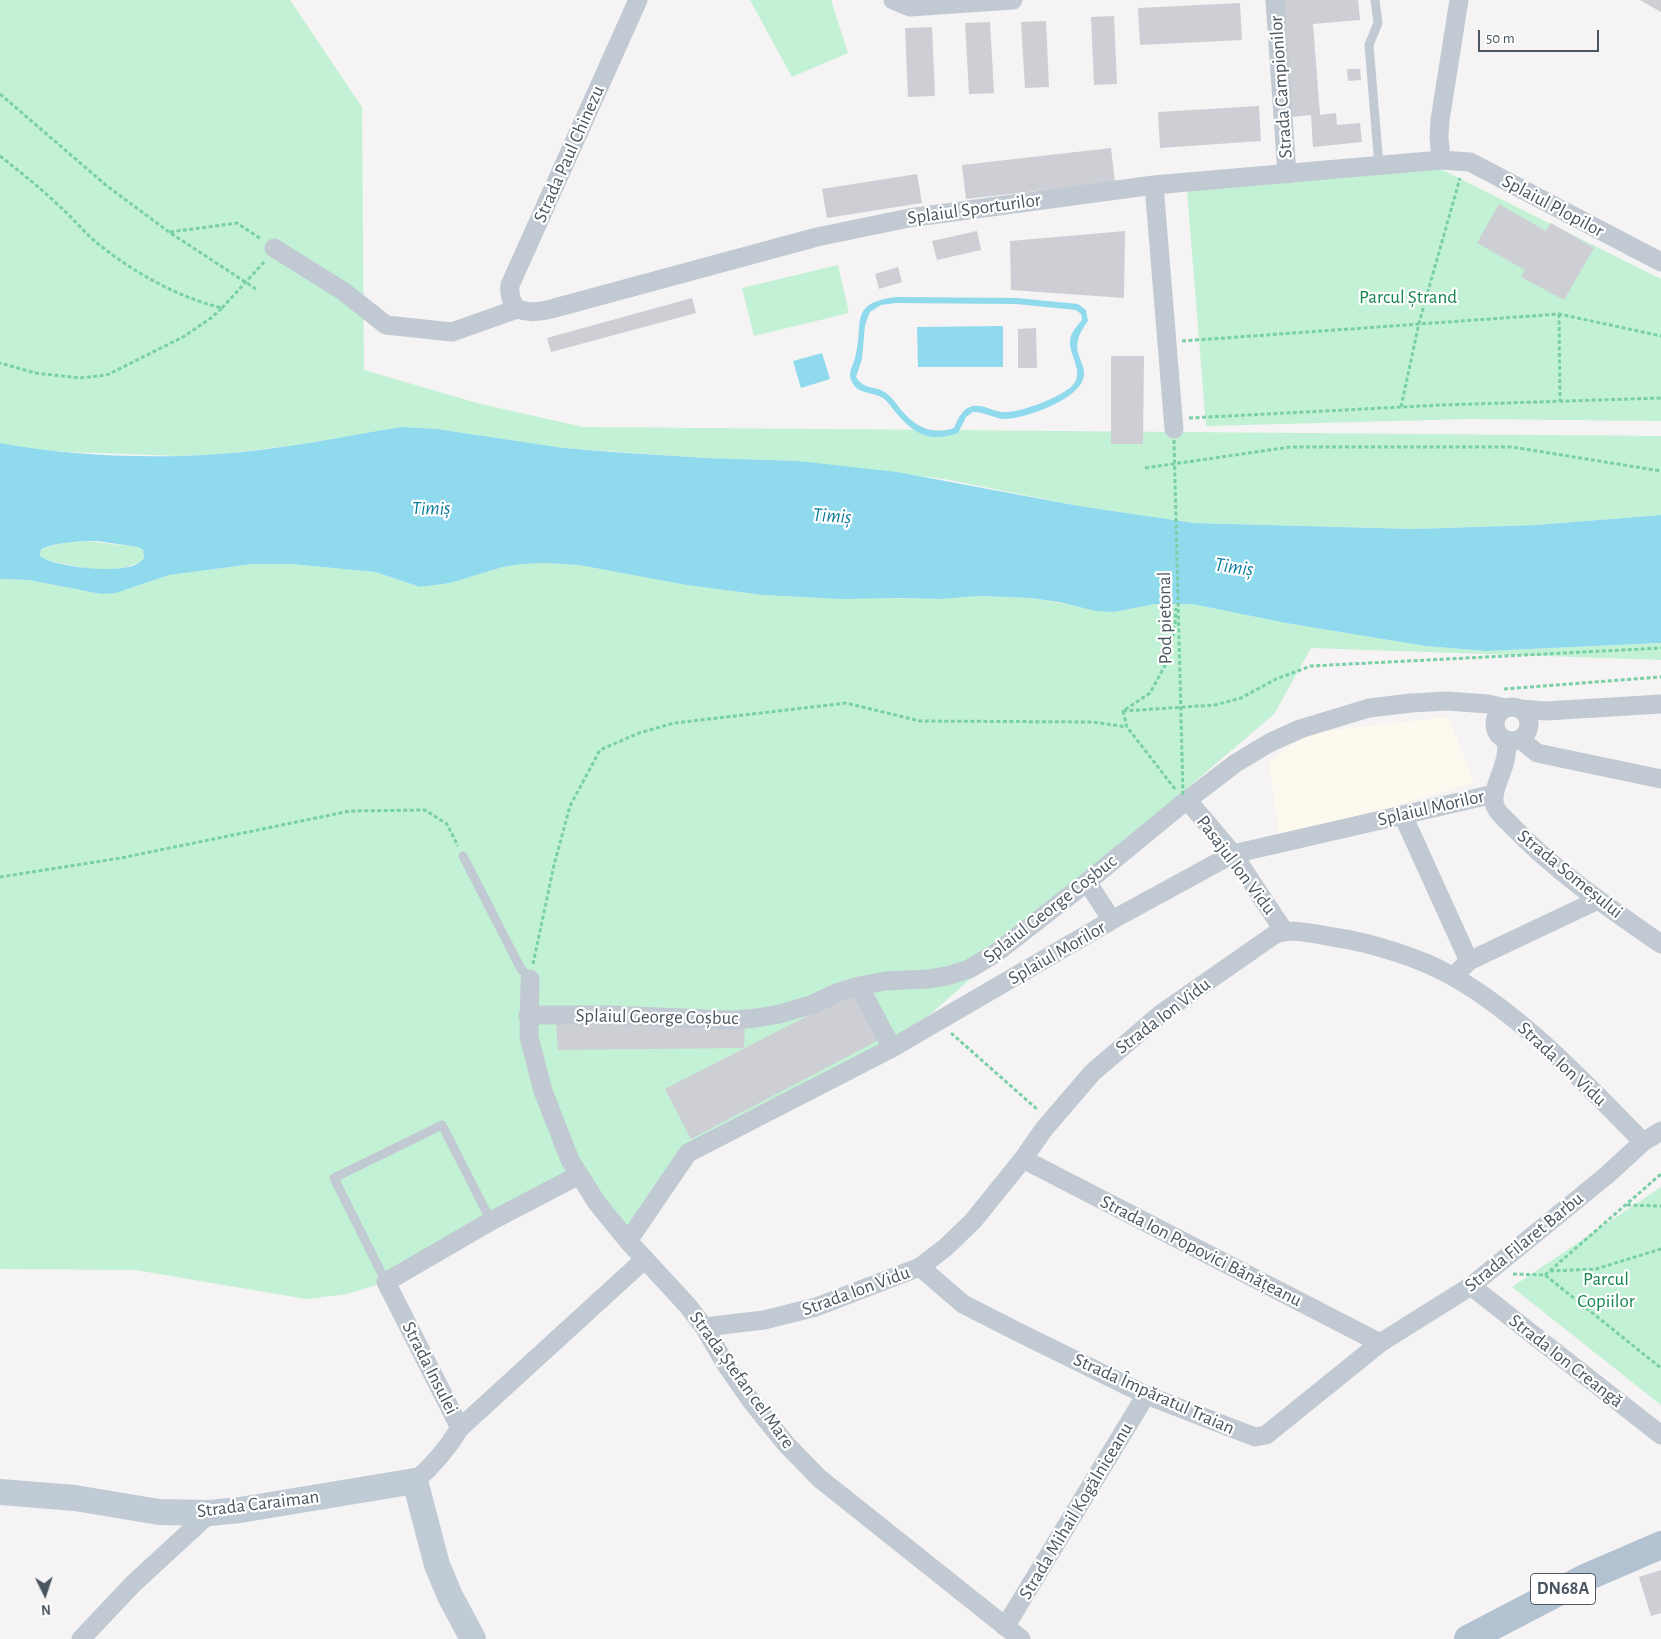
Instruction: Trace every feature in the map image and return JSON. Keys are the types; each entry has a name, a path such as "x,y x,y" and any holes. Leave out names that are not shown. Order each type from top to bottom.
{"main road":[{"name":"Strada Caraiman","path":"0,1492 75,1498 159,1512 210,1513 249,1509 414,1481"},
{"path":"414,1481 437,1565 450,1596 473,1639"},
{"name":"DN68A","path":"1468,1639 1587,1577 1661,1545"}],"street":[{"name":"Strada Paul Chinezu","path":"517,309 512,302 510,285 638,0"},
{"path":"894,0 910,6 1013,0"},
{"name":"Strada Campionilor","path":"1275,0 1287,174"},
{"path":"1441,160 1440,120 1459,0"},
{"name":"Splaiul Sporturilor","path":"517,309 525,312 551,309 817,237 909,218 1154,185 1441,160"},
{"name":"Splaiul Plopilor","path":"1441,160 1470,162 1661,262"},
{"path":"1154,185 1174,429"},
{"path":"274,248 343,291 386,325 452,332 517,309"},
{"name":"Splaiul George Coșbuc","path":"528,1015 608,1015 734,1020 756,1018 780,1014 813,1004 839,992 859,986 885,981 928,980 947,976 969,969 996,953 1087,882 1182,804 1185,798 1269,743 1300,729 1369,708 1447,701 1488,704 1517,723"},
{"path":"1661,704 1546,712 1517,723 1526,744 1537,753 1661,779"},
{"name":"Splaiul Morilor","path":"628,1241 688,1153 892,1048 1112,920 1233,854 1494,794 1506,763 1508,750 1517,723"},
{"name":"Strada Someșului","path":"1494,794 1495,806 1522,837 1598,900 1661,944"},
{"name":"Pasajul Ion Vidu","path":"1185,798 1233,854 1284,930"},
{"path":"1406,820 1469,961"},
{"path":"1087,882 1112,920"},
{"path":"1454,976 1469,961 1598,900"},
{"name":"Strada Ion Vidu","path":"704,1327 764,1320 816,1307 920,1268 946,1247 973,1221 1067,1100 1092,1073 1162,1013 1284,930 1339,938 1380,947 1454,976 1532,1034 1588,1086 1643,1142"},
{"path":"969,969 983,996"},
{"name":"Strada Ștefan cel Mare","path":"530,980 529,1037 543,1091 560,1139 570,1160 597,1203 628,1241 688,1306 704,1327 725,1363 752,1402 786,1444 819,1478 1020,1639"},
{"path":"859,986 892,1048"},
{"name":"Strada Filaret Barbu","path":"1380,1343 1471,1286 1607,1175 1643,1142 1661,1131"},
{"name":"Strada Ion Popovici Bănățeanu","path":"1023,1159 1380,1343"},
{"path":"386,1282 491,1221 578,1175"},
{"name":"Strada Insulei","path":"386,1282 460,1428 645,1259"},
{"name":"Strada Împăratul Traian","path":"920,1268 964,1304 1146,1395 1255,1437 1266,1435 1380,1343"},
{"name":"Strada Ion Creangă","path":"1471,1286 1661,1435"},
{"name":"Strada Mihail Kogălniceanu","path":"1005,1627 1146,1395"},
{"name":"Strada Caraiman","path":"414,1481 432,1467 445,1452 460,1428"},
{"path":"81,1639 133,1584 210,1513"}],"lane":[{"path":"1375,0 1378,23 1370,45 1379,166"},
{"path":"463,856 521,969 530,980"},
{"path":"386,1282 334,1178 442,1125 491,1221"}],"path":[{"path":"0,94 107,186 169,232 256,289"},
{"path":"0,156 58,204 76,224 99,244 129,265 181,295 222,308"},
{"path":"1401,407 1419,323 1460,177"},
{"path":"0,363 35,373 80,378 107,375 183,337 212,318 264,262 274,248 237,223 169,232"},
{"path":"1559,314 1560,401"},
{"path":"1167,342 1559,314 1661,336"},
{"path":"1174,429 1401,407 1661,398"},
{"name":"Pod pietonal","path":"1174,429 1185,798"},
{"path":"1146,468 1290,446 1512,447 1661,470"},
{"path":"1124,711 1150,693 1168,660 1175,626 1176,608"},
{"path":"1124,711 1216,705 1241,698 1276,679 1311,666 1661,648"},
{"path":"1499,689 1661,677"},
{"path":"530,980 554,865 570,806 600,750 639,733 674,723 846,703 920,722 1093,722 1127,727"},
{"path":"1124,711 1127,727 1174,787"},
{"path":"0,877 121,858 350,810 425,810 447,824 463,856"},
{"path":"950,1032 1042,1114"},
{"path":"1545,1275 1661,1174"},
{"path":"1626,1205 1661,1206"},
{"path":"1550,1271 1596,1269 1661,1249"},
{"path":"1513,1274 1545,1275 1661,1368"}],"shaded area":[{"path":"1448,717 1474,782 1280,841 1269,762 1309,733"}],"green space":[{"path":"0,0 290,0 362,107 364,370 477,403 583,427 1661,436 1661,515 1536,525 1413,529 1194,523 1079,506 944,479 799,461 707,458 564,448 437,429 403,427 288,446 221,454 179,456 28,449 0,443"},
{"path":"750,0 831,0 848,53 792,77"},
{"name":"Parcul Ștrand","path":"1441,169 1661,279 1661,421 1470,419 1206,426 1187,191"},
{"path":"838,265 849,313 754,336 742,288"},
{"path":"87,541 138,547 143,550 144,558 122,568 96,569 68,565 44,559 40,556 41,549 68,542"},
{"path":"544,563 579,565 686,585 763,595 941,599 979,596 1030,598 1114,612 1155,604 1192,604 1286,623 1425,646 1486,651 1661,643 1661,660 1311,648 1274,714 892,1048 688,1153 628,1241 578,1175 386,1282 347,1294 307,1299 135,1270 0,1269 0,579 29,580 101,594 131,588 169,575 253,564 291,564 375,572 420,587 450,583 503,567"},
{"name":"Parcul Copiilor","path":"1661,1187 1661,1405 1512,1287"}],"water":[{"path":"895,297 1017,298 1078,304 1086,310 1088,321 1080,333 1077,346 1084,371 1082,383 1065,399 1040,411 1006,419 973,412 966,417 958,433 940,437 925,435 911,428 883,398 857,388 850,377 858,346 861,317 864,310 880,300","holes":["896,303 1016,304 1076,310 1081,314 1082,320 1072,334 1070,342 1077,368 1076,380 1072,386 1049,400 1028,408 1009,412 980,406 969,407 963,411 954,428 939,431 919,426 907,417 886,393 863,384 856,377 862,359 865,325 870,312 881,305"]},
{"path":"1003,326 1003,367 918,367 917,327"},
{"path":"822,353 830,379 801,388 793,361"},
{"name":"Timiș","path":"403,427 437,429 564,448 707,458 799,461 897,472 1079,506 1194,523 1413,529 1536,525 1661,515 1661,643 1486,651 1425,646 1286,623 1192,604 1155,604 1114,612 1096,611 1059,602 1030,598 979,596 941,599 841,599 763,595 686,585 579,565 544,563 503,567 450,583 420,587 375,572 291,564 253,564 169,575 116,593 101,594 29,580 0,579 0,443 82,454 164,456 219,454 265,449","holes":["97,541 138,547 143,550 144,558 139,563 130,567 108,569 82,568 57,563 40,556 41,549 61,543"]}],"building":[{"path":"1282,0 1358,0 1360,20 1313,24 1320,115 1336,113 1337,125 1360,123 1362,142 1313,147 1311,115 1292,117"},
{"path":"1640,0 1661,0 1661,12"},
{"path":"1240,3 1242,40 1140,45 1138,8"},
{"path":"1114,16 1117,84 1094,85 1091,17"},
{"path":"1046,21 1049,87 1025,88 1021,22"},
{"path":"990,22 994,93 969,94 965,23"},
{"path":"932,27 935,96 908,97 905,28"},
{"path":"1347,69 1360,69 1361,80 1348,81"},
{"path":"1259,106 1261,141 1160,148 1158,112"},
{"path":"1111,148 1115,182 966,199 962,165"},
{"path":"917,174 922,203 827,218 822,189"},
{"path":"1499,204 1546,231 1551,223 1594,248 1564,300 1521,277 1525,270 1477,243"},
{"path":"977,231 981,250 937,260 932,241"},
{"path":"1125,231 1124,298 1011,290 1010,241"},
{"path":"898,267 902,282 879,289 875,274"},
{"path":"692,298 696,313 551,352 547,338"},
{"path":"1036,328 1037,368 1018,368 1018,329"},
{"path":"1111,356 1144,356 1143,444 1111,444"},
{"path":"856,991 881,1039 691,1139 665,1089"},
{"path":"745,1023 744,1048 558,1050 556,1024"},
{"path":"1661,1570 1661,1613 1651,1616 1639,1577"}]}
